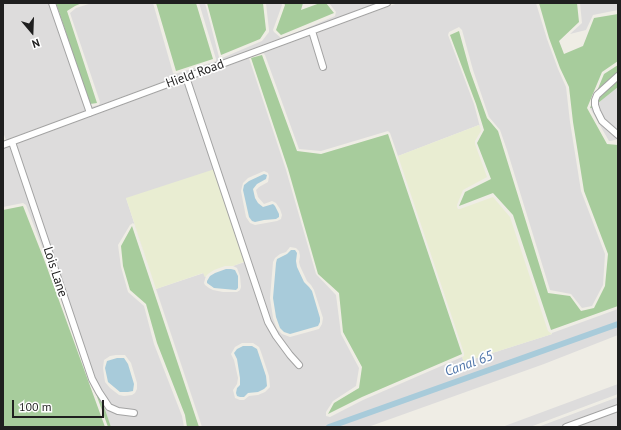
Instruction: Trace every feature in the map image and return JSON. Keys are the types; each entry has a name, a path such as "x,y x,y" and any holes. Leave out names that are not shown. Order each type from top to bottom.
{"street":[{"path":"52,3 90,113"},
{"name":"Hield Road","path":"3,144 12,142 387,3"},
{"path":"312,31 323,67"},
{"path":"618,76 598,95 595,100 597,111 602,121 618,135"},
{"path":"186,77 268,322 276,336 299,365"},
{"name":"Lois Lane","path":"12,142 92,379 109,407 118,411 134,413"},
{"path":"566,427 618,408"}],"shaded area":[{"path":"3,3 53,3 90,107 99,105 100,102 70,13 76,8 92,3 153,3 173,73 175,74 216,61 199,3 205,3 220,58 262,41 269,32 266,3 281,3 282,5 273,30 281,38 6,140 3,132"},
{"path":"329,3 377,3 286,37 335,16 336,12"},
{"path":"398,3 536,3 547,39 566,87 581,191 605,254 603,285 592,306 582,308 571,294 550,290 507,150 500,130 489,117 473,70 462,30 459,27 449,32 448,35 474,104 481,131 479,125 398,156 388,131 321,151 299,149 263,53"},
{"path":"580,3 618,3 618,10 593,15 586,30 570,34 582,23"},
{"path":"249,58 286,170 316,274 336,295 341,334 359,368 356,386 333,401 326,412 326,416 330,417 363,400 462,357 464,362 552,334 618,309 618,335 544,364 368,427 202,427 156,289 204,273 205,277 206,276 204,283 209,288 223,292 237,292 241,287 240,276 237,268 233,266 245,262 126,198 135,225 133,223 130,225 118,245 121,267 128,292 144,306 154,344 182,416 184,427 111,427 65,293 60,294 26,205 23,203 3,207 3,149","holes":["264,171 268,173 268,182 256,190 258,197 264,204 272,201 276,203 282,215 281,219 255,225 250,223 246,217 241,191 243,183 248,178","290,247 296,248 299,251 300,266 307,281 314,290 323,318 319,329 290,337 282,334 277,329 273,318 270,298 273,262 280,254 286,252","242,343 253,343 259,347 269,376 270,387 265,392 258,395 249,396 244,400 235,398 233,390 237,384 238,378 231,354 235,347","125,355 131,363 137,383 137,389 132,395 119,395 105,382 103,368 104,360 110,356"]},
{"path":"618,87 618,139 609,141 590,108"},
{"path":"618,384 618,394 530,427 502,427"},
{"path":"618,397 618,427 538,427"}],"green space":[{"path":"56,3 82,3 67,11 97,103 90,104"},
{"path":"156,3 196,3 213,59 176,71"},
{"path":"207,3 263,3 266,30 260,39 221,55"},
{"path":"284,3 303,3 301,10 320,3 326,3 334,13 281,35 276,30 285,5"},
{"path":"539,3 577,3 579,22 559,41 564,54 583,46 594,18 618,14 618,61 602,72 587,108 607,144 618,145 618,306 551,330 513,215 493,193 459,206 465,192 491,179 477,143 484,130 476,104 450,35 459,31 470,71 487,118 498,131 548,293 570,296 581,311 594,308 605,286 608,254 584,191 569,87 549,38"},
{"path":"262,55 297,151 321,154 388,134 462,354 362,397 328,414 334,403 359,388 362,367 343,332 339,293 318,274 288,169 251,58"},
{"path":"618,65 618,87 590,108 604,74"},
{"path":"479,125 481,131 475,141 475,144 487,177 463,190 457,207 460,209 493,197 510,217 548,331 552,334 464,362 462,357 464,356 464,353 398,156"},
{"path":"218,168 246,261 233,266 225,266 214,270 205,277 203,273 156,289 126,198"},
{"path":"23,206 105,427 3,427 3,210"},
{"path":"132,226 199,427 187,427 185,415 157,343 146,304 130,290 123,266 121,246"},
{"path":"65,292 111,427 108,427 60,294"}],"water":[{"path":"264,174 267,175 266,179 257,184 253,189 255,198 263,207 273,204 279,214 279,217 276,219 255,222 249,217 243,190 244,185 249,181"},
{"path":"291,250 295,250 297,253 297,267 304,282 312,291 320,322 318,326 290,334 284,332 280,328 276,317 273,298 277,259 287,254"},
{"path":"226,269 235,270 238,276 238,288 236,290 214,288 207,283 210,276"},
{"path":"243,346 252,346 257,349 266,376 267,386 258,392 248,393 244,397 240,397 237,396 236,393 237,388 240,385 240,378 237,359 234,353 237,349"},
{"path":"117,358 124,358 128,364 134,384 133,391 120,392 108,382 105,368 107,361"}],"waterway":[{"name":"Canal 65","path":"329,427 618,324"}]}
